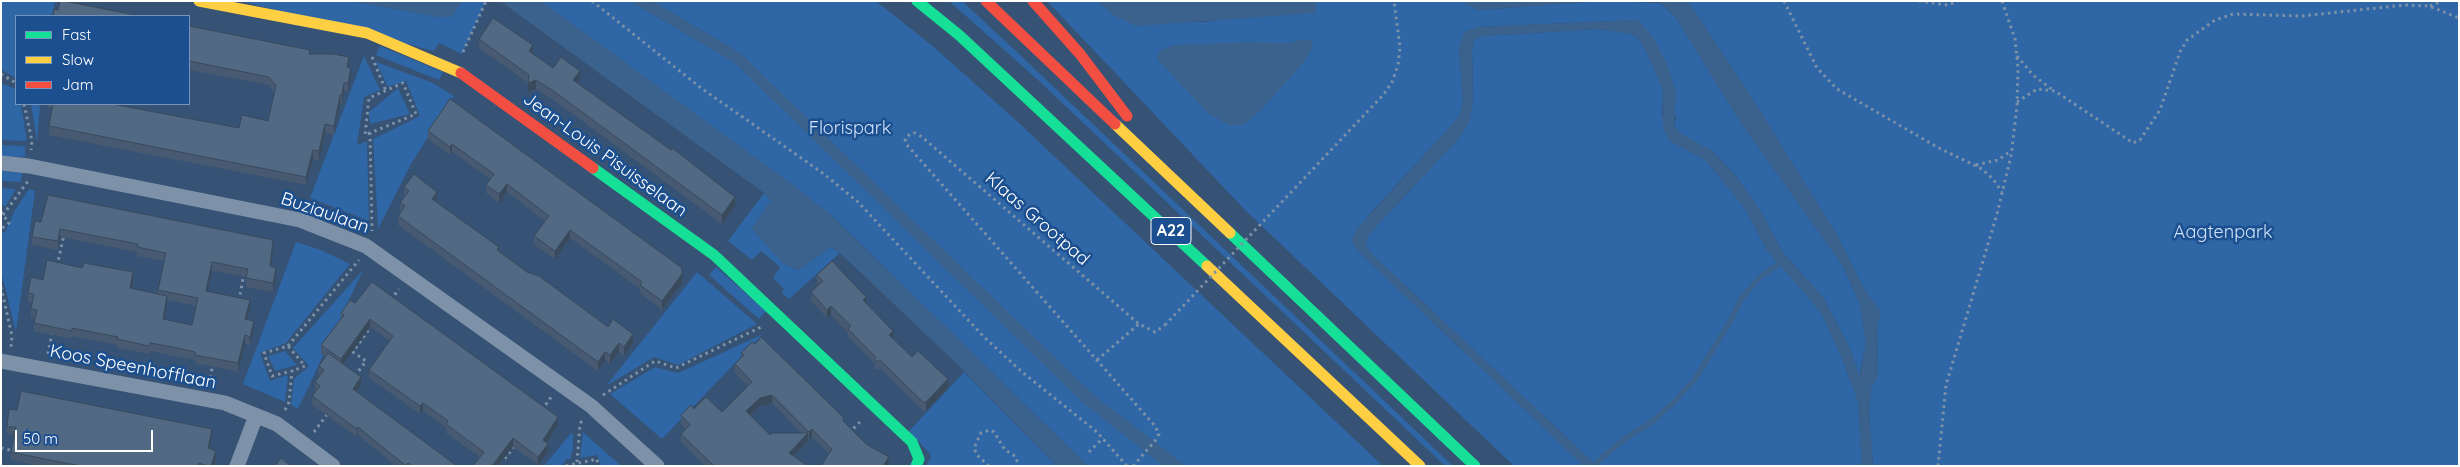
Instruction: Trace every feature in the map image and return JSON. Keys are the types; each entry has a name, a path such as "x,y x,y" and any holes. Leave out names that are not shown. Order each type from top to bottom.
{"main road":[{"name":"Jean-Louis Pisuisselaan","path":"199,1 367,33 456,69 714,255 912,442 917,462"},
{"name":"A22","path":"917,1 959,35 1116,180 1420,466"},
{"name":"A22","path":"986,1 1475,466"},
{"name":"A22","path":"1033,1 1080,54 1184,190"}],"street":[{"name":"Buziaulaan","path":"1,163 29,166 300,220 366,246 591,406 657,466"},
{"name":"Koos Speenhofflaan","path":"5,362 225,403 277,424 333,466"},
{"path":"237,466 256,416"}],"path":[{"path":"456,69 486,1"},
{"path":"592,1 701,88 824,174 858,202 984,337 1103,438 1127,466"},
{"path":"1097,360 1139,324 1156,332 1384,94 1392,82 1398,65 1400,47 1394,1"},
{"path":"1784,1 1817,68 1837,89 1908,131 1975,165 1993,179 2002,193"},
{"path":"1919,1 1948,5 1958,1"},
{"path":"1938,466 1946,385 2002,193 2011,150 2017,102 2015,39 2002,1"},
{"path":"2430,6 2442,1"},
{"path":"2016,56 2033,75 2054,91 2133,143 2140,140 2160,110 2180,52 2187,40 2214,20 2233,14 2302,16 2405,5 2430,6 2459,18"},
{"path":"376,37 370,54 386,91"},
{"path":"1,74 15,82"},
{"path":"403,83 416,114 370,133 365,135 369,98 403,83"},
{"path":"2017,102 2037,89 2054,91"},
{"path":"288,346 305,366 272,376 264,353 288,346 358,261 366,246 373,227 370,133"},
{"name":"Klaas Grootpad","path":"1133,466 1159,434 1155,426 907,145 905,139 910,134 915,133 922,137 1139,324"},
{"path":"1975,165 1998,160 2011,150"},
{"path":"1,212 9,223 1,229"},
{"path":"61,268 56,267 65,231"},
{"path":"232,301 238,302 246,266"},
{"path":"386,306 408,276"},
{"path":"1,287 12,336 5,362"},
{"path":"577,462 580,424 591,406 608,390 655,361 676,368 764,326 775,312"},
{"path":"349,384 366,361 353,352 375,322"},
{"path":"45,369 54,324"},
{"path":"206,400 215,354"},
{"path":"277,424 289,402 292,371"},
{"path":"538,415 561,385"},
{"path":"305,445 333,407"},
{"path":"843,439 876,407"},
{"path":"989,466 977,455 974,448 981,432 990,430 994,432 1005,450 1015,456 1018,463 1017,466"},
{"path":"496,456 503,461 520,438"},
{"path":"1088,452 1103,438"},
{"path":"1,448 19,452"},
{"path":"566,466 577,462 597,460 598,466"}],"green space":[{"path":"1,1 55,1 52,15 15,15 15,77 3,71 1,67"},
{"path":"241,1 351,1 439,17 451,17 462,1 486,1 462,54 439,43 434,51"},
{"name":"Florispark","path":"541,1 630,1 734,62 771,98 778,90 740,53 652,1 876,1 935,48 1019,123 1383,466 1088,466 831,215"},
{"path":"949,1 962,1 1453,466 1445,466 1039,81"},
{"path":"1047,1 1098,1 1113,15 1183,22 1205,22 1316,3 1311,1 1462,1 1477,10 1601,1 1661,3 1677,19 1739,120 1843,266 1860,304 1866,343 1859,378 1851,351 1823,297 1784,254 1759,209 1736,176 1712,151 1679,133 1674,124 1676,118 1638,20 1477,27 1459,49 1463,102 1459,117 1368,216 1352,240 1356,249 1584,466 1514,466 1246,211"},
{"name":"Aagtenpark","path":"1688,1 2459,1 2459,466 1873,466 1869,414 1871,388 1878,375 1877,324 1880,311 1864,289 1837,235 1750,95"},
{"path":"1598,29 1632,34 1640,40 1657,72 1663,91 1662,115 1668,140 1704,159 1710,165 1746,210 1768,252 1823,316 1858,401 1862,466 1597,466 1365,246 1368,235 1460,137 1469,122 1473,100 1472,49 1474,40 1484,36"},
{"path":"380,46 443,72 439,80 376,55"},
{"path":"364,56 380,90 364,97 357,145 367,141 369,221 310,198"},
{"path":"376,62 433,83 454,96 411,164 378,229 373,139 420,116 406,81 388,87"},
{"path":"1,83 15,89 15,105 21,105 27,141 1,140"},
{"path":"398,88 410,114 370,124 369,112"},
{"path":"31,105 40,105 37,142"},
{"path":"1,145 25,146 25,157 1,156"},
{"path":"1,171 22,172 21,182 1,181"},
{"path":"1,188 16,189 5,207 1,203"},
{"path":"29,189 35,191 16,332 1,271 1,233 5,232 14,212"},
{"path":"764,193 771,200 752,229 784,264 799,270 830,247 840,253 789,299 782,293 784,289 773,278 780,267 761,251 752,260 728,241"},
{"path":"296,242 321,250 350,264 286,343 260,353 270,381 288,376 285,402 243,384"},
{"path":"716,267 766,311 759,319 709,275"},
{"path":"363,270 298,409 291,405 294,379 309,366 293,348"},
{"path":"697,272 757,324 678,365 654,357 606,386"},
{"path":"763,334 662,439 610,394 655,367 678,373"},
{"path":"285,351 297,365 275,371 268,356"},
{"path":"964,372 1057,466 926,466 931,458 930,454 909,431"},
{"path":"583,432 621,466 601,466 597,455 580,458"},
{"path":"571,433 573,434 573,449 570,459 566,459 562,466 544,466"}],"shaded area":[{"path":"351,1 462,1 451,17 439,17"},
{"path":"500,1 541,1 792,184 831,215 1088,466 1057,466 960,367 840,253 830,247 799,270 784,264 752,229 771,200 764,193"},
{"path":"630,1 652,1 740,53 1095,396 1186,466 1163,466 1082,402 734,62"},
{"path":"1098,1 1311,1 1316,3 1316,13 1136,26 1113,15"},
{"path":"1462,1 1601,1 1477,10"},
{"path":"1653,1 1688,1 1750,95 1837,235 1864,289 1880,311 1877,324 1878,375 1871,388 1869,414 1873,466 1862,466 1858,401 1823,316 1768,252 1746,210 1710,165 1704,159 1668,140 1663,127 1663,91 1640,40 1632,34 1598,29 1484,36 1474,40 1472,49 1473,100 1469,122 1460,137 1368,235 1366,246 1374,256 1597,466 1584,466 1356,249 1352,240 1356,230 1459,117 1463,102 1459,49 1464,32 1477,27 1638,20 1653,37 1668,66 1676,93 1674,124 1678,132 1712,151 1736,176 1759,209 1784,254 1823,297 1851,351 1860,377 1866,343 1860,304 1843,266 1739,120 1677,19 1662,3"},
{"path":"1303,39 1311,40 1313,46 1304,62 1261,110 1244,124 1230,126 1208,113 1157,59 1160,50 1175,45 1246,42 1288,43"}],"building":[{"path":"60,1 64,1 135,15 53,15 54,9 58,10"},
{"path":"493,18 533,45 529,51 553,68 561,57 580,71 573,80 671,150 672,148 735,197 722,215 555,92 536,80 528,83 529,75 479,39"},
{"path":"190,26 310,50 309,54 333,54 349,57 347,67 351,68 348,83 344,83 342,95 340,95 334,126 325,124 319,151 313,150 306,177 49,126 53,105 117,105 239,128 242,115 268,121 276,86 269,77 190,61"},
{"path":"450,99 682,268 682,274 662,301 640,285 642,282 570,230 555,251 534,236 549,216 507,184 499,194 486,185 494,174 452,144 450,147 428,131"},
{"path":"414,174 437,192 432,199 499,247 497,250 516,264 527,272 539,276 608,327 613,319 633,334 624,347 619,343 610,355 605,352 598,362 398,216 405,206 400,203 409,191 404,187"},
{"path":"48,195 273,240 270,266 276,268 273,283 246,278 248,269 212,262 206,291 250,300 245,319 254,321 250,337 245,335 238,363 195,355 195,352 173,347 150,343 149,346 117,339 118,337 72,328 72,331 34,323 37,310 31,309 34,294 28,293 31,277 43,280 47,260 82,268 84,263 133,272 130,288 167,296 163,319 192,325 198,298 158,290 166,253 137,247 138,244 60,229 58,241 32,237 35,221 41,222"},
{"path":"832,261 866,297 863,300 893,331 889,335 912,357 918,351 948,379 926,402 923,402 881,361 875,361 875,356 848,329 851,326 831,306 827,310 811,292 823,281 817,275"},
{"path":"372,282 558,417 543,440 548,444 538,457 513,438 492,466 473,466 484,452 446,424 448,421 423,403 420,406 369,370 393,336 370,319 341,359 321,345 344,315 341,313 350,300 355,303"},
{"path":"761,337 844,418 843,421 866,444 889,457 883,466 821,466 832,449 812,429 809,432 772,395 760,398 746,411 770,435 772,433 808,433 789,453 808,466 714,466 681,434 690,425 681,415 691,405 694,409 706,397 722,412 752,382 735,364 744,355 741,353 752,342 755,344"},
{"path":"328,353 361,377 353,389 457,466 412,466 408,463 406,466 358,427 357,429 312,396 320,386 315,382 324,370 319,366"},
{"path":"21,391 212,429 208,448 216,451 211,466 199,463 199,466 80,466 11,452 16,427 7,427 9,409 17,410"},
{"path":"281,458 291,466 275,466"}],"waterway":[{"path":"1597,462 1623,440 1653,421 1675,401 1695,379 1732,318 1741,299 1760,277 1780,263"}],"traffic: fast":[{"path":"917,1 959,35 1207,266"},
{"path":"593,168 714,255 912,442 919,459 916,466"},
{"path":"1230,233 1475,466"}],"traffic: slow":[{"path":"199,1 367,33 461,73"},
{"path":"1115,124 1230,233"},
{"path":"1207,266 1420,466"}],"traffic: jam":[{"path":"986,1 1115,124"},
{"path":"1033,1 1080,54 1127,116"},
{"path":"461,73 593,168"}]}
